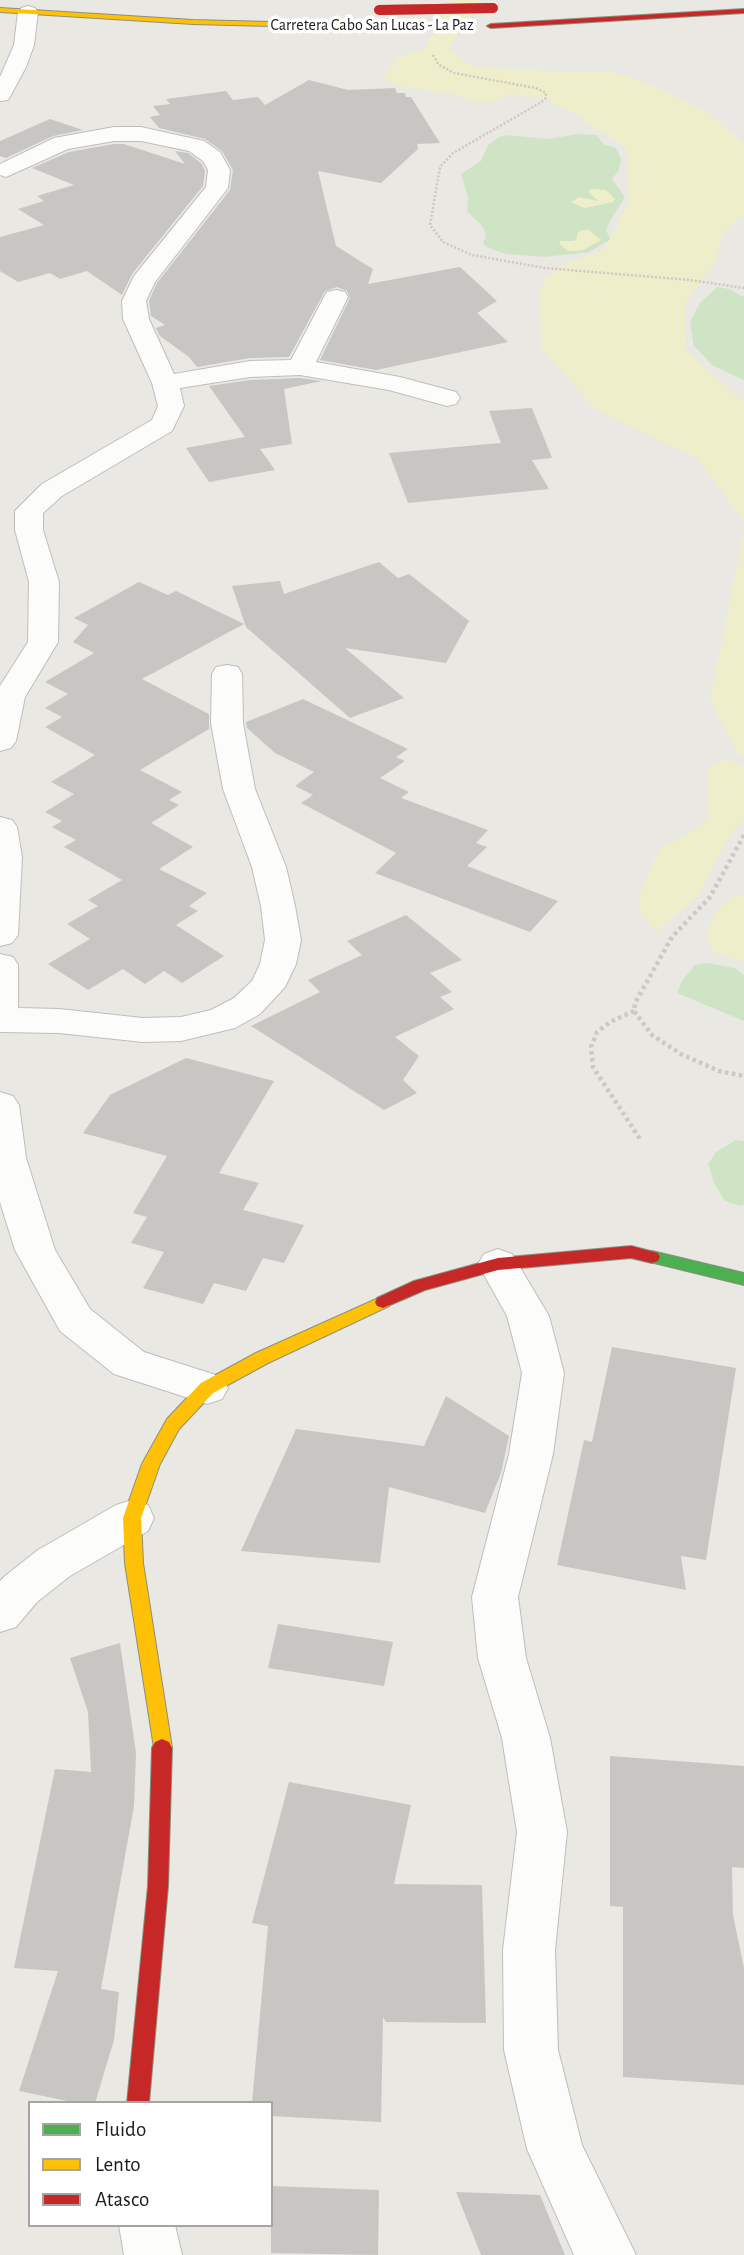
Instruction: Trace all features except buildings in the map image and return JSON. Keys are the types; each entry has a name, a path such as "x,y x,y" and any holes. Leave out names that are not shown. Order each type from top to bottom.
{"main road":[{"path":"599,3 653,0"},
{"name":"Carretera Cabo San Lucas - La Paz","path":"373,10 514,7"},
{"name":"Carretera Cabo San Lucas - La Paz","path":"0,10 193,22 393,27"},
{"name":"Carretera Cabo San Lucas - La Paz","path":"484,26 744,12"},
{"path":"138,2101 158,1886 163,1753 134,1563 132,1518 151,1464 173,1424 207,1388 262,1358 420,1285 498,1264 631,1252 744,1279"}],"street":[{"path":"0,94 16,67 24,45 28,12"},
{"path":"0,741 9,697 43,642 44,582 29,530 29,511 52,490 163,425 171,406 165,383 136,319 134,301 143,281 217,188 219,170 212,157 196,146 171,139 114,134 62,143 6,170"},
{"path":"300,367 336,297"},
{"path":"165,383 250,369 300,367 391,383 447,398"},
{"path":"0,1020 59,1021 143,1030 181,1029 222,1020 247,1006 267,988 278,964 283,940 269,867 239,789 228,723 227,674"},
{"path":"0,827 5,857 0,935"},
{"path":"0,965 0,1008"},
{"path":"0,1105 6,1158 35,1250 75,1320 129,1363 207,1388"},
{"path":"498,1264 528,1316 543,1373 531,1454 495,1597 502,1658 526,1738 542,1832 529,1950 531,2050 555,2149 595,2236 607,2255"},
{"path":"0,1614 20,1590 54,1563 132,1518"},
{"path":"147,2227 153,2255"}],"path":[{"path":"433,55 439,65 454,73 536,88 546,93 546,98 540,103 453,153 440,167 430,225 443,242 472,255 545,268 690,280 744,288"},
{"path":"744,835 710,897 672,937 635,1003 634,1011 652,1035 681,1054 719,1070 744,1076"},
{"path":"634,1011 610,1022 597,1032 591,1047 593,1067 640,1139"}],"shaded area":[{"path":"578,134 597,135 603,144 616,148 621,159 619,170 612,179 625,197 606,231 610,238 608,241 589,252 544,257 506,254 483,244 486,235 483,227 467,211 468,197 461,174 481,161 488,145 499,137 508,135 547,139"},
{"path":"717,287 729,289 744,297 744,380 712,365 694,346 690,323 700,303"},
{"path":"708,963 734,968 744,975 744,1021 677,993 682,981 695,965"},
{"path":"736,1140 744,1141 744,1205 740,1206 725,1201 715,1185 708,1164 716,1152"}],"sand":[{"path":"451,0 480,0 448,48 471,66 613,72 657,87 707,112 744,144 744,214 722,234 716,260 685,304 686,350 744,403 744,522 697,458 596,410 542,349 539,296 544,280 564,264 605,249 629,201 626,148 575,114 542,98 507,94 492,101 472,102 457,95 394,85 383,76 400,57 425,49"},
{"path":"606,190 615,199 613,202 585,208 571,202 579,197 598,201 588,191"},
{"path":"589,230 601,240 583,250 575,251 568,251 560,244 560,241 574,241 577,233"},
{"path":"744,530 744,757 739,755 710,701"},
{"path":"726,759 744,766 744,820 729,836 699,894 658,931 641,917 639,897 659,849 687,835 709,818 707,769"},
{"path":"735,894 744,896 744,962 712,952 707,932 716,912"}],"traffic: fast":[{"path":"652,1257 744,1279"}],"traffic: slow":[{"path":"0,10 193,22 387,27"},
{"path":"162,1748 134,1563 132,1518 151,1464 173,1424 207,1388 262,1358 383,1302"}],"traffic: jam":[{"path":"379,10 493,8"},
{"path":"491,26 744,11"},
{"path":"383,1302 420,1285 498,1264 631,1252 652,1257"},
{"path":"138,2101 158,1886 162,1748"}]}
